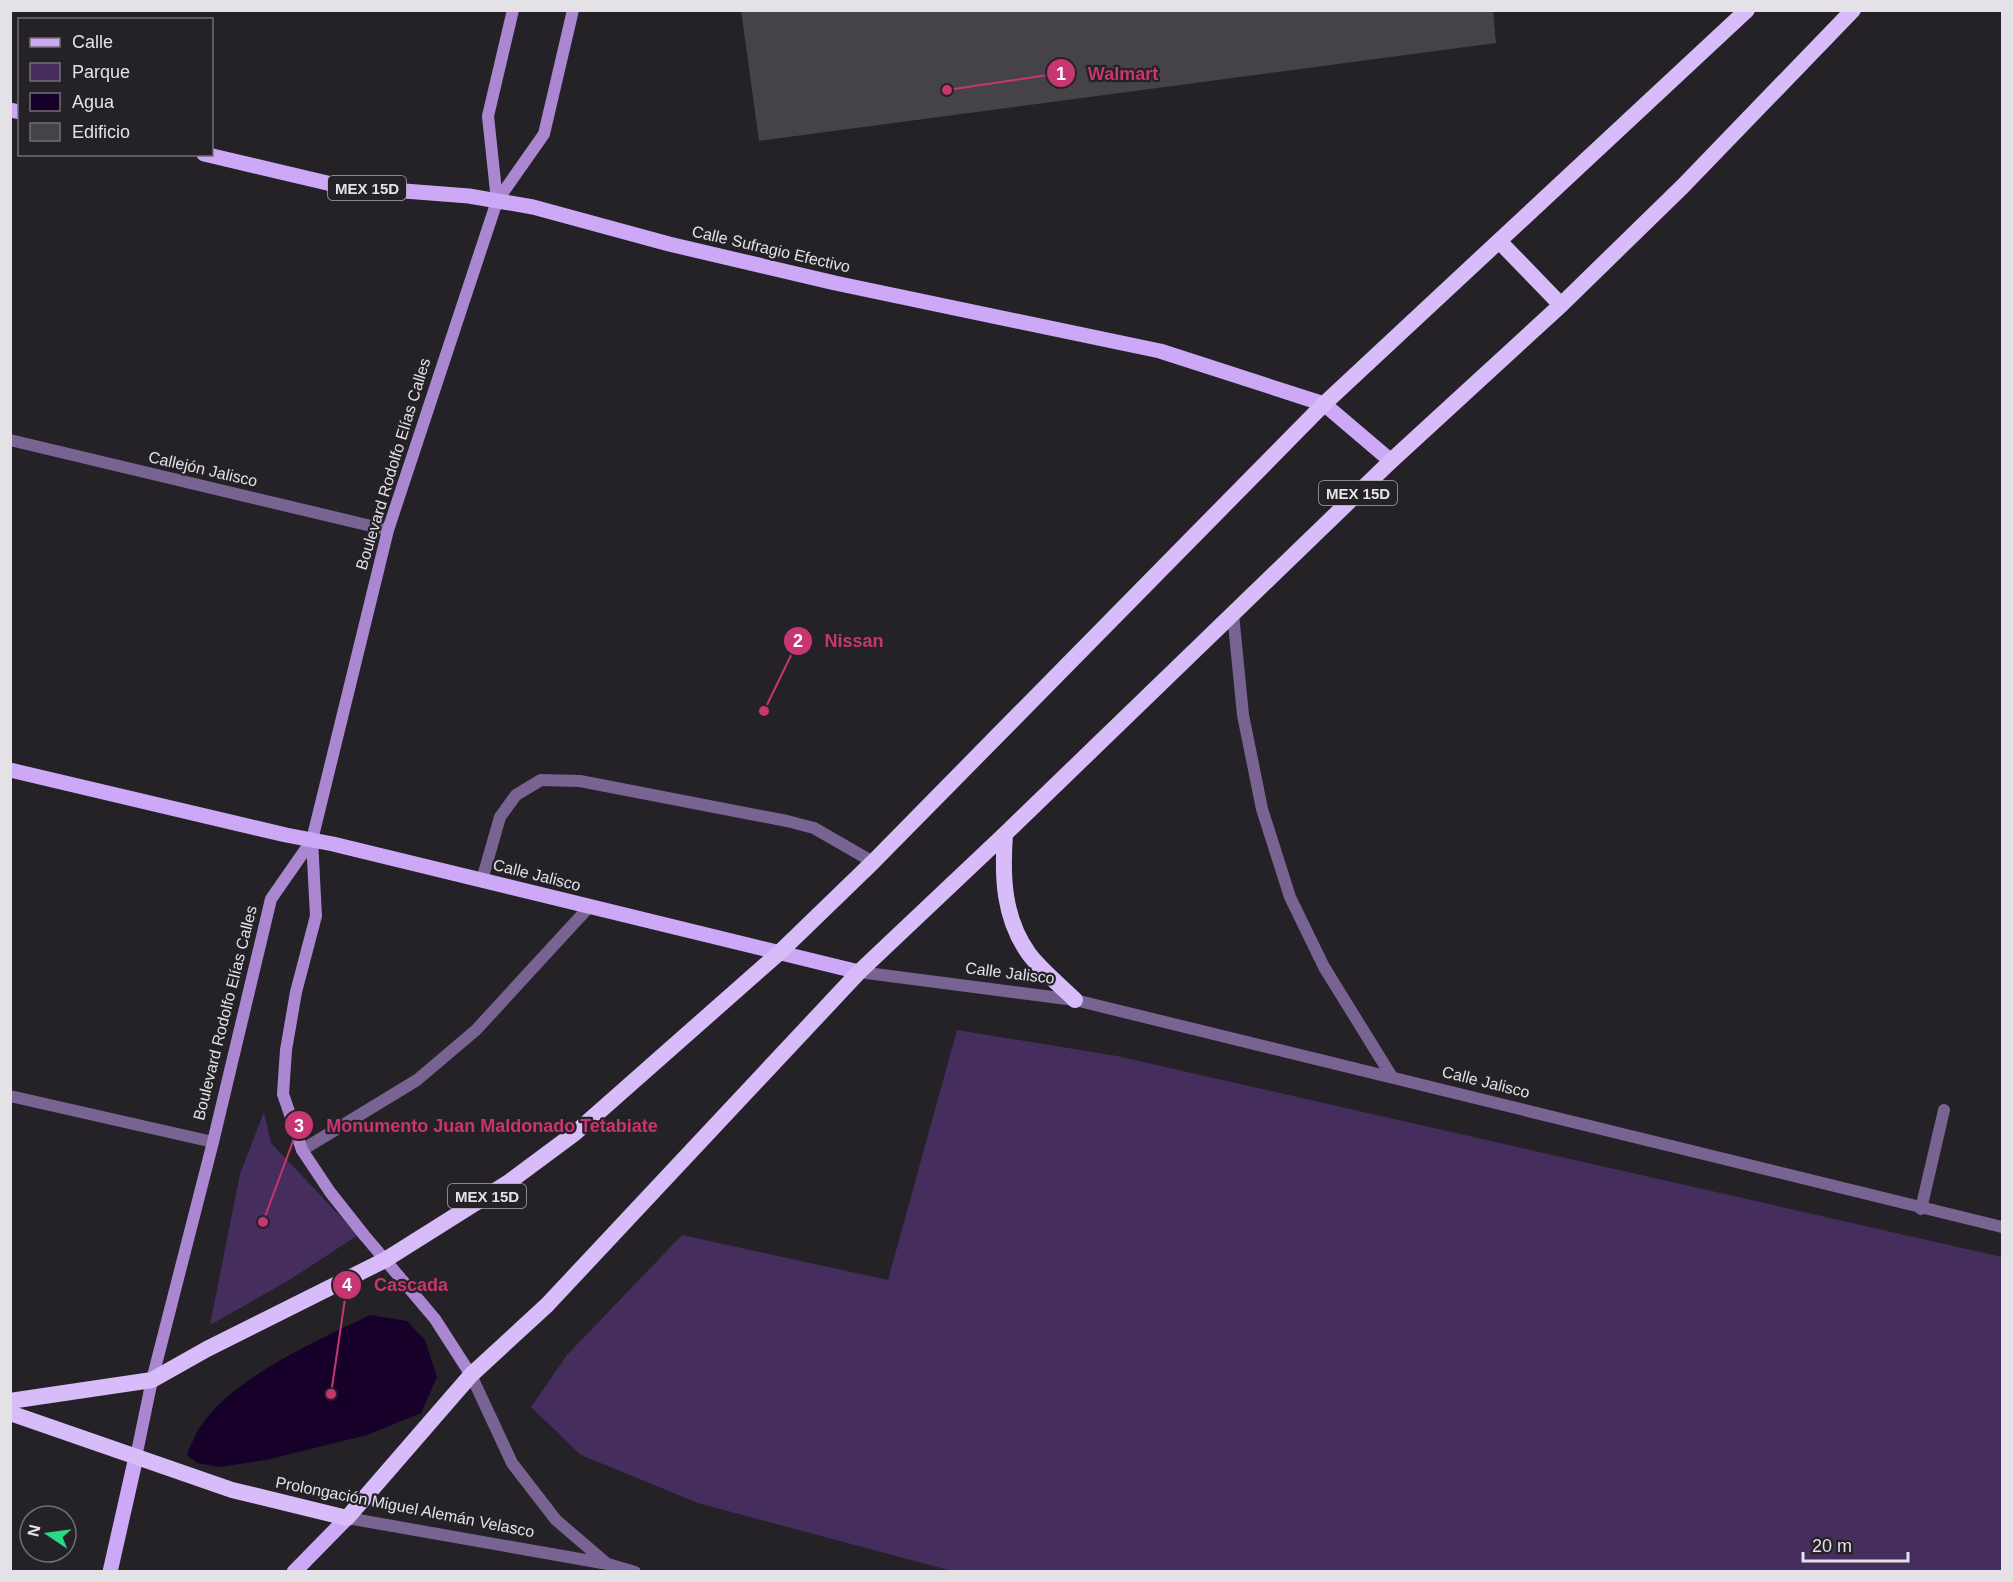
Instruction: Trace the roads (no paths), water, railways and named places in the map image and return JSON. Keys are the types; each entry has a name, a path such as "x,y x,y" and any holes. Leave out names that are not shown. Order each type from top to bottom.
{"highway":[{"name":"MEX 15D","path":"10,1401 152,1380 207,1349 385,1260 509,1182 576,1133 780,952 873,862 1324,404 1747,10"},
{"name":"MEX 15D","path":"347,1518 471,1375 546,1305 859,972 1391,461 1561,305 1683,186 1854,10"},
{"path":"1499,241 1561,305"},
{"path":"1005,834 1002,870 1012,924 1029,954 1075,1000"},
{"name":"Prolongación Miguel Alemán Velasco","path":"10,1413 232,1490 347,1518"}],"main road":[{"name":"Boulevard Rodolfo Elías Calles","path":"497,201 488,116 513,10"},
{"name":"Boulevard Rodolfo Elías Calles","path":"110,1572 152,1380 213,1142 271,899 312,840 388,530 497,201 544,134 573,10"},
{"name":"Calle Sufragio Efectivo","path":"212,156 340,186 469,196 533,207 669,244 836,283 1160,351 1324,404"},
{"path":"1324,404 1391,461"},
{"name":"Calle Jalisco","path":"10,770 482,880 859,972"},
{"path":"312,840 316,916 296,992 286,1050 283,1094 302,1150 330,1192 435,1319 471,1375"},
{"path":"294,1572 347,1518"}],"street":[{"name":"Callejón Jalisco","path":"10,440 388,530"},
{"path":"1233,614 1243,715 1262,809 1290,897 1324,968 1392,1077"},
{"path":"482,880 500,817 516,795 541,780 580,781 787,820 814,828 873,862"},
{"path":"302,1150 426,1073 476,1030 590,906"},
{"name":"Calle Jalisco","path":"859,972 1075,1000 2002,1227"},
{"path":"10,1096 213,1142"},
{"path":"1921,1209 1944,1110"},
{"path":"471,1375 512,1463 556,1520 609,1564"},
{"name":"Prolongación Miguel Alemán Velasco","path":"347,1518 609,1564 635,1572"}],"water":[{"path":"370,1315 407,1321 425,1340 437,1377 421,1413 367,1435 266,1460 220,1467 197,1463 187,1455 198,1430 212,1411 231,1394 276,1363"}],"place":[{"name":"Walmart","path":"947,90"},
{"name":"Nissan","path":"764,711"},
{"name":"Monumento Juan Maldonado Tetabiate","path":"263,1222"},
{"name":"Cascada","path":"331,1394"}]}
